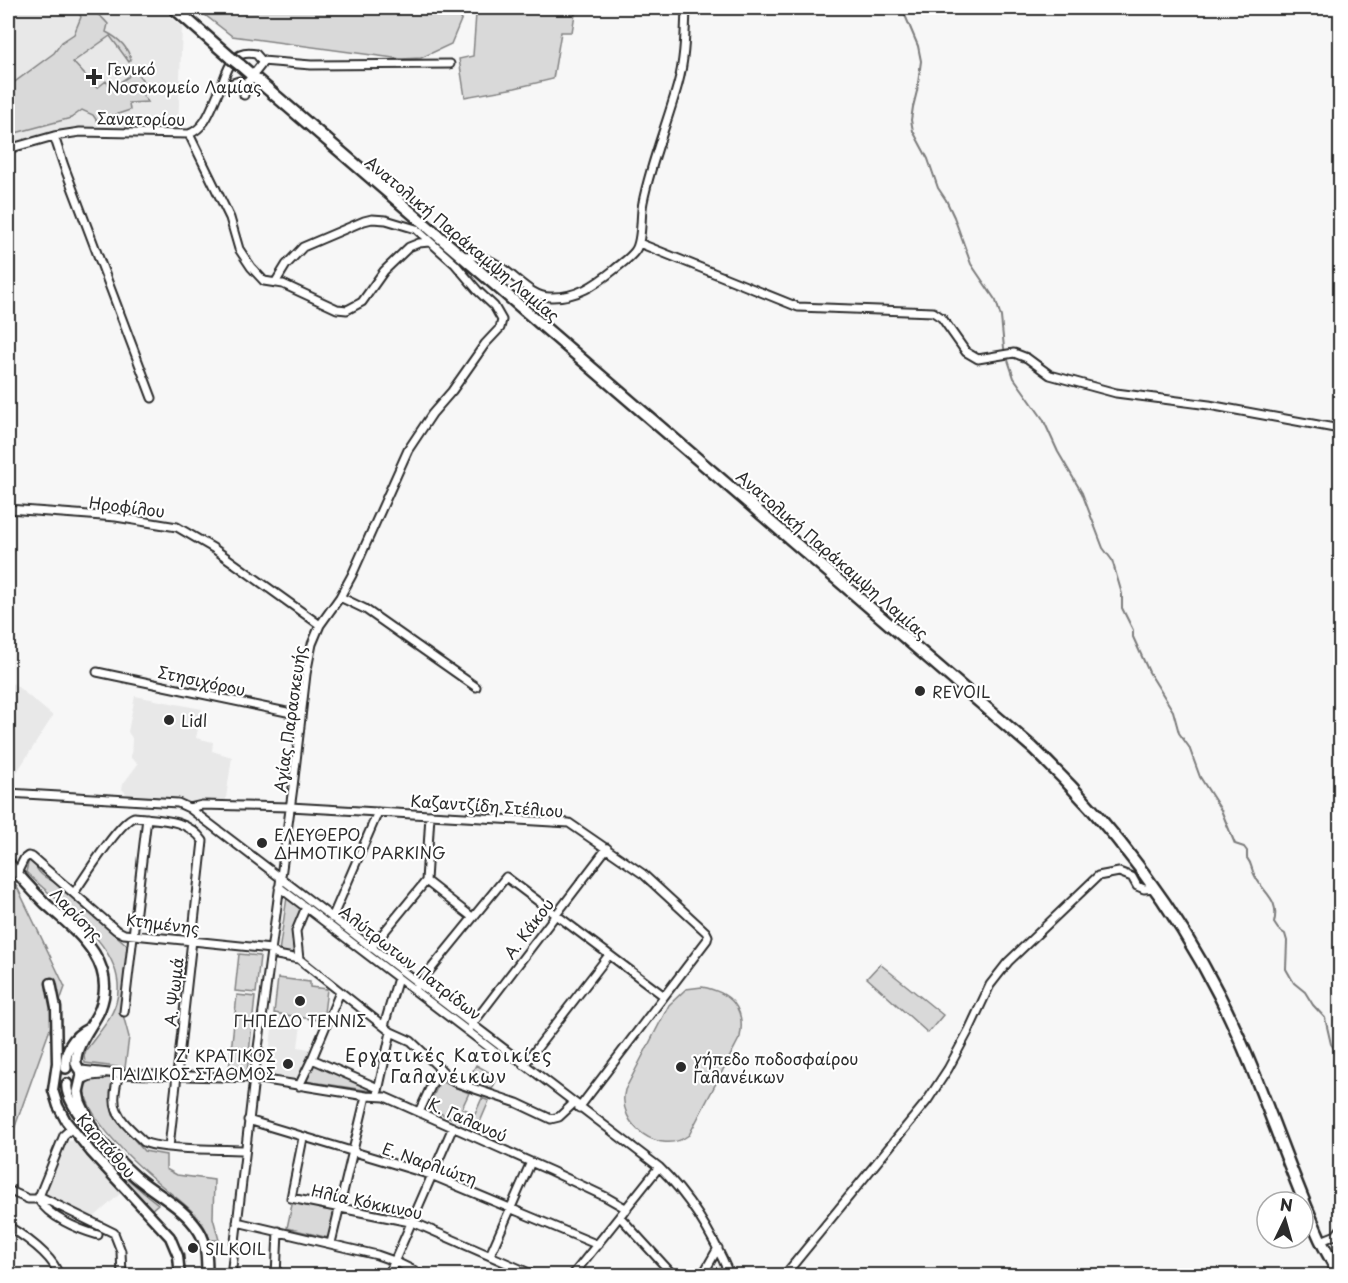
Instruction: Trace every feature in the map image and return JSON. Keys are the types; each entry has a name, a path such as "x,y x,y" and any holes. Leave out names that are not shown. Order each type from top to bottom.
{"main road":[{"name":"Ανατολική Παράκαμψη Λαμίας","path":"174,8 240,65 249,80 433,241 461,257 1034,748 1101,819 1155,888 1206,970 1230,1017 1269,1108 1321,1241 1339,1275"},
{"name":"Λαρίσης","path":"8,862 86,941 99,962 103,976 103,998 99,1011 77,1054 80,1102 93,1130"},
{"name":"Λαρίσης","path":"88,1029 80,1033 65,1060 61,1074 66,1094 75,1110 129,1170 178,1208 195,1226 202,1237 207,1275"},
{"path":"72,1066 80,1075 74,1086 61,1074 72,1066"},
{"name":"Ανατολική Παράκαμψη Λαμίας","path":"1321,1241 1324,1260 1332,1275"}],"street":[{"path":"461,257 473,255 486,259 507,271 538,295 555,297 581,292 592,287 634,253 639,243 643,200 678,83 684,51 686,8"},
{"name":"Σανατορίου","path":"8,149 54,136 90,131 189,134 198,130 204,123 230,66 239,54 256,54 262,61"},
{"path":"244,95 249,80 262,61 311,65 450,64"},
{"path":"221,87 249,80"},
{"path":"189,134 230,218 239,249 260,278 283,284 337,309 347,310 362,302 384,271 409,247 433,241"},
{"path":"54,136 152,398"},
{"path":"275,283 286,265 303,247 369,220 386,220 409,226 433,241"},
{"name":"Αγίας Παρασκευής","path":"231,1275 248,1120 309,656 320,625 352,575 408,450 427,420 456,386 501,323 500,314 494,306 433,241"},
{"path":"639,243 798,307 933,312 942,318 966,352 978,359 1014,353 1027,358 1050,375 1116,393 1220,407 1341,429"},
{"name":"Ηροφίλου","path":"8,509 116,517 177,527 213,548 320,625"},
{"path":"340,597 365,609 476,687"},
{"name":"Στησιχόρου","path":"97,672 301,715"},
{"name":"Αλύτρωτων Πατρίδων","path":"8,794 178,803 189,808 471,1026 659,1167 700,1216 730,1275"},
{"name":"Καζαντζίδη Στέλιου","path":"189,808 202,805 290,807 569,823 653,882 706,932 707,940"},
{"path":"332,918 378,812"},
{"path":"371,948 426,881 430,815"},
{"path":"74,892 125,822 134,817 147,818 124,1012"},
{"name":"Α. Ψωμά","path":"147,818 185,824 203,841 169,1147"},
{"name":"Α. Κάκου","path":"471,1026 607,848"},
{"name":"Κτημένης","path":"17,873 24,860 28,856 32,857 116,930 124,934 271,949 277,955 299,959 391,1032 411,1041 430,1057 447,1077 462,1086 518,1103 546,1118 556,1119 577,1106 707,940"},
{"path":"784,1275 932,1094 969,1030 990,985 1008,962 1098,876 1119,872 1132,877 1137,886 1144,889 1155,888"},
{"path":"418,985 504,878 508,878 664,996"},
{"path":"426,881 472,917"},
{"path":"279,887 499,1055"},
{"path":"299,959 296,931 306,907"},
{"path":"525,1065 609,954"},
{"path":"384,1026 398,978"},
{"name":"Καρπάθου","path":"51,983 56,1008 61,1074 58,1106 72,1128 170,1237 176,1250 180,1275"},
{"path":"299,1086 340,992"},
{"path":"377,1096 391,1032"},
{"path":"312,1059 378,1088"},
{"path":"419,1112 439,1069"},
{"name":"Κ. Γαλανού","path":"80,1075 110,1073 254,1078 392,1099 606,1197 627,1209"},
{"path":"119,1074 114,1102 117,1113 144,1142 149,1145 169,1147 245,1150"},
{"path":"331,1243 366,1096"},
{"name":"Ε. Ναρλιώτη","path":"248,1120 431,1175 598,1245"},
{"path":"388,1275 453,1127"},
{"path":"38,1197 64,1135 72,1128"},
{"name":"Ηλία Κόκκινου","path":"303,1138 291,1198 411,1222 536,1275"},
{"path":"490,1255 531,1162"},
{"path":"572,1275 659,1167"},
{"path":"8,1190 28,1199 38,1197 114,1233 121,1251 122,1275"},
{"path":"38,1197 46,1209 82,1230 98,1235"},
{"path":"620,1217 674,1275"},
{"path":"237,1222 331,1243 394,1261 425,1275"},
{"path":"8,1226 43,1254 59,1275"},
{"path":"1321,1241 1336,1235 1341,1230"},
{"path":"276,1275 278,1231"},
{"path":"702,1275 718,1248"}],"shaded area":[{"name":"Γενικό Νοσοκομείο Λαμίας","path":"8,8 159,8 182,27 178,129 81,128 50,133 8,146"},
{"path":"196,8 466,8 451,44 421,58 401,59 232,36"},
{"path":"489,8 576,8 572,32 561,32 553,79 465,97 459,59 473,56 476,14"},
{"path":"77,9 99,15 108,24 106,32 122,43 131,60 129,62 110,36 73,62 97,88 106,81 111,88 128,77 133,69 147,85 141,93 148,102 129,103 130,110 97,121 93,115 82,110 71,118 8,135 8,87 54,53 62,42 74,34 81,17"},
{"path":"13,683 53,716 8,786 8,691"},
{"path":"135,696 202,709 196,738 213,742 212,751 232,757 225,805 131,799 122,789 123,784 138,764 131,758 132,738 128,732"},
{"path":"29,859 34,861 43,876 61,885 128,946 122,1011 129,1037 125,1068 85,1063 86,1050 107,1022 116,1003 118,983 113,964 89,930 26,872"},
{"path":"8,877 17,887 65,987 8,1146"},
{"path":"287,897 303,908 293,935 295,955 279,952"},
{"path":"239,954 260,956 256,993 235,991"},
{"path":"880,964 943,1015 928,1033 867,978"},
{"name":"ΓΗΠΕΔΟ ΤΕΝΝΙΣ","path":"278,978 310,982 310,987 327,989 323,1021 274,1013"},
{"name":"γήπεδο ποδοσφαίρου Γαλανέικων","path":"702,987 721,993 734,1003 741,1018 740,1037 689,1135 678,1141 654,1140 643,1134 627,1115 624,1103 625,1090 669,1005 686,989"},
{"path":"237,995 255,997 247,1072 229,1070"},
{"name":"Ζ' ΚΡΑΤΙΚΟΣ ΠΑΙΔΙΚΟΣ ΣΤΑΘΜΟΣ","path":"274,1013 302,1017 298,1047 314,1050 300,1085 266,1078"},
{"path":"316,1063 373,1088 371,1091 304,1080 311,1065"},
{"path":"476,1065 498,1077 492,1089 468,1080"},
{"path":"115,1078 111,1097 113,1115 144,1151 166,1155 166,1169 177,1175 214,1180 213,1218 219,1240 210,1240 197,1216 140,1166 103,1128 87,1100 84,1087 91,1079"},
{"path":"442,1082 469,1093 462,1108 475,1114 482,1098 489,1101 477,1129 428,1108 439,1083"},
{"path":"62,1094 81,1125 104,1155 158,1204 151,1210 98,1156 64,1108 60,1095"},
{"path":"67,1141 74,1141 121,1193 93,1218 46,1194"},
{"path":"293,1200 336,1210 329,1238 287,1228"}],"waterway":[{"path":"902,8 918,46 921,61 911,120 913,131 928,159 938,188 954,217 971,264 996,301 1001,317 1004,348 1014,378 1043,419 1058,452 1082,493 1103,548 1112,560 1122,594 1122,608 1149,672 1173,711 1179,733 1189,747 1200,777 1221,810 1235,844 1244,847 1247,851 1247,858 1254,873 1273,902 1274,923 1285,934 1287,941 1286,969 1294,983 1305,992 1325,1018 1331,1044 1340,1057"}],"place":[{"name":"Γενικό Νοσοκομείο Λαμίας","path":"94,77"},
{"name":"REVOIL","path":"920,691"},
{"name":"Lidl","path":"169,720"},
{"name":"ΕΛΕΥΘΕΡΟ ΔΗΜΟΤΙΚΟ PARKING","path":"262,843"},
{"name":"ΓΗΠΕΔΟ ΤΕΝΝΙΣ","path":"300,1001"},
{"name":"Ζ' ΚΡΑΤΙΚΟΣ ΠΑΙΔΙΚΟΣ ΣΤΑΘΜΟΣ","path":"288,1064"},
{"name":"γήπεδο ποδοσφαίρου Γαλανέικων","path":"681,1067"},
{"name":"SILKOIL","path":"193,1248"}],"district":[{"name":"Εργατικές Κατοικίες Γαλανέικων","path":"449,1064"}]}
